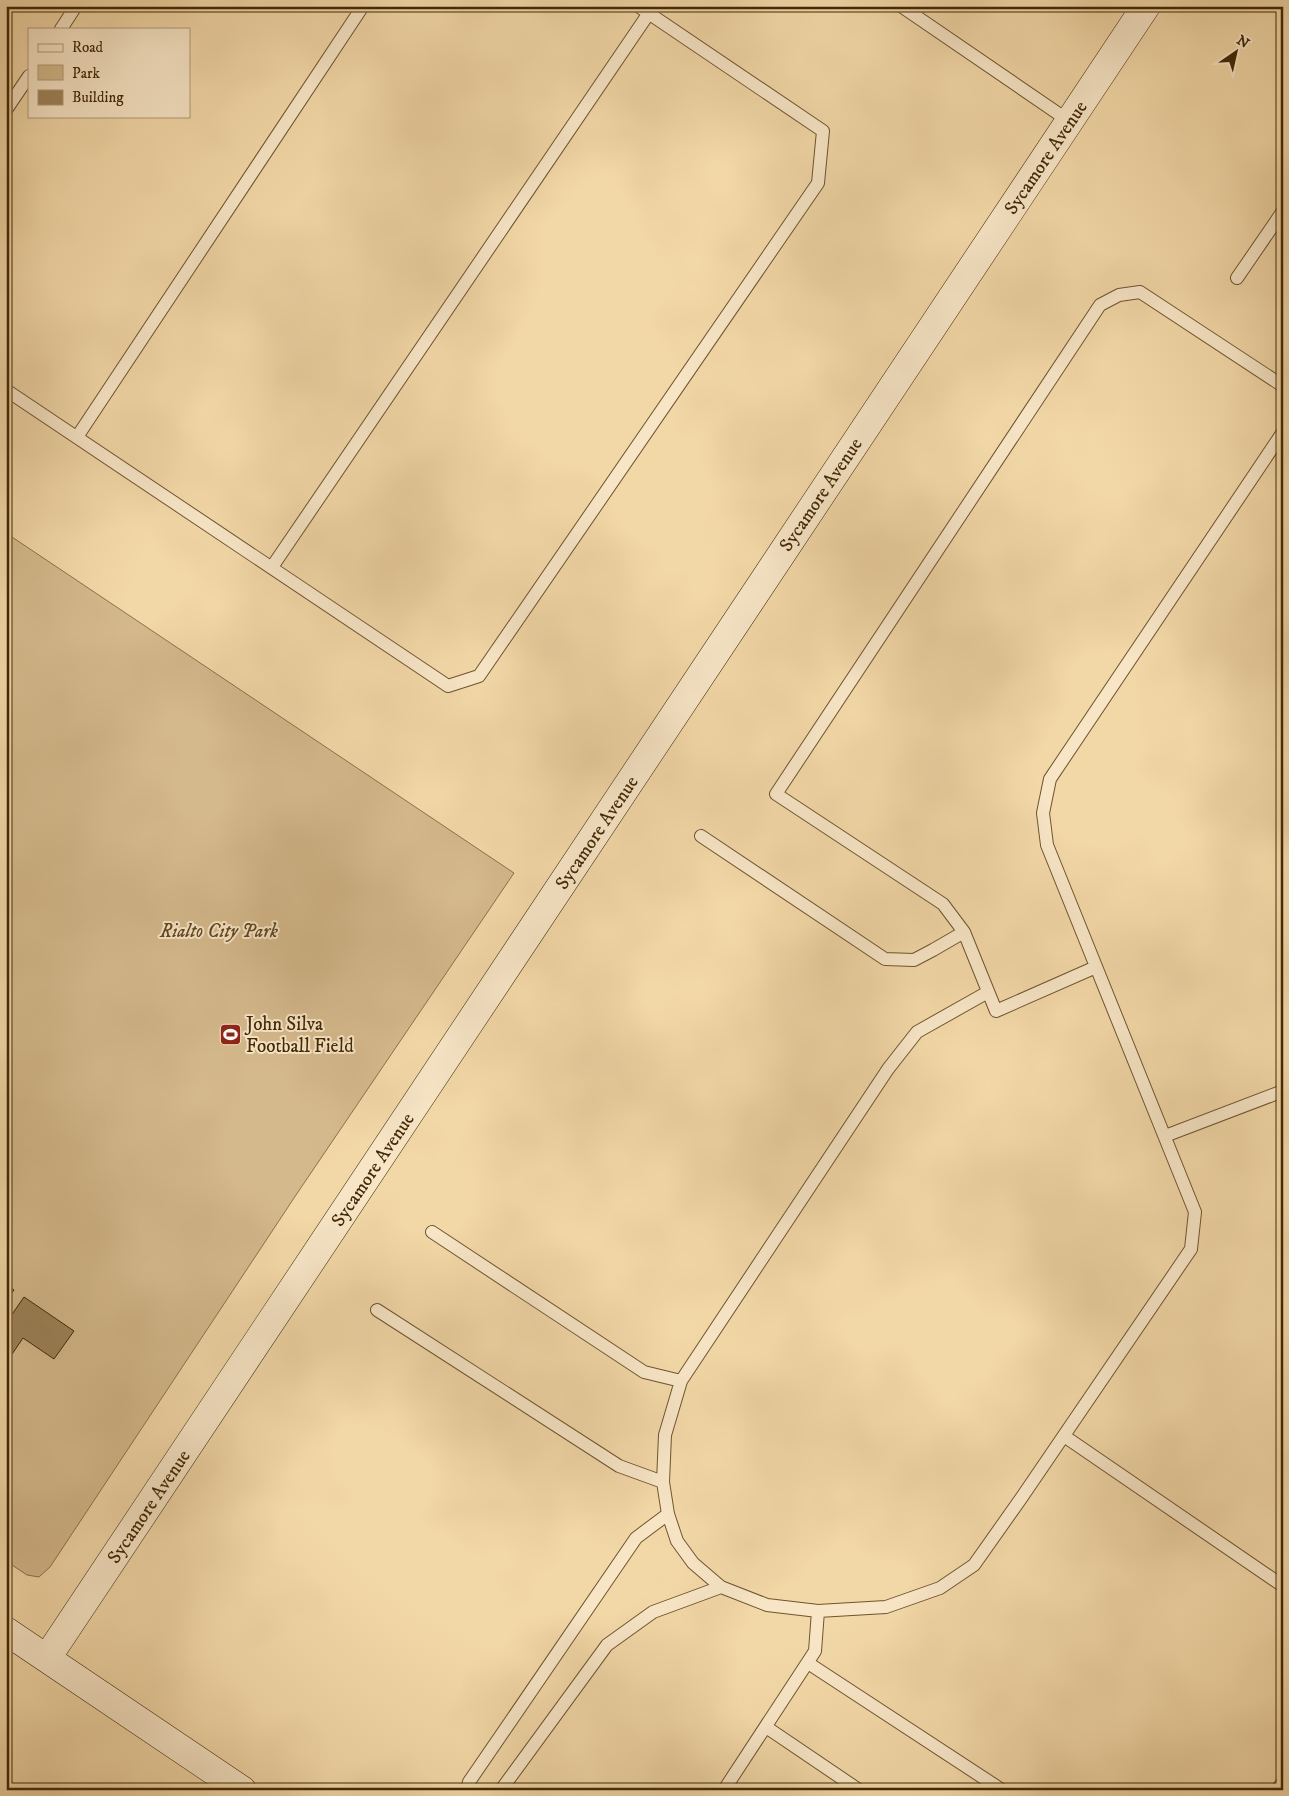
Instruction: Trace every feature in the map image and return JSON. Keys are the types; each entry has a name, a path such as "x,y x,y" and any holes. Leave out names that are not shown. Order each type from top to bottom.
{"street":[{"name":"Sycamore Avenue","path":"47,1658 1146,6"},
{"path":"6,1631 242,1790"}],"lane":[{"path":"62,28 76,6"},
{"path":"77,437 363,6"},
{"path":"909,8 1069,120"},
{"path":"6,390 448,686 479,676 818,183 823,131 643,10 272,567"},
{"path":"6,110 28,77"},
{"path":"1237,278 1283,211"},
{"path":"1096,967 996,1011 964,932 943,904 776,794 1100,305 1119,295 1140,292 1283,386"},
{"path":"988,992 917,1032 888,1069 681,1381 665,1434 663,1482 668,1514 677,1540 693,1563 721,1587 767,1605 818,1611 886,1607 940,1588 974,1565 1191,1249 1195,1212 1047,845 1043,812 1050,779 1283,432"},
{"path":"701,836 885,958 914,960 964,932"},
{"path":"1165,1136 1283,1091"},
{"path":"432,1232 644,1372 681,1381"},
{"path":"377,1310 619,1466 663,1482"},
{"path":"1064,1436 1283,1586"},
{"path":"467,1790 469,1782 636,1538 668,1514"},
{"path":"501,1790 607,1645 653,1612 721,1587"},
{"path":"724,1790 815,1651 818,1611"},
{"path":"808,1662 1002,1790"},
{"path":"766,1727 859,1790"},
{"path":"1277,1790 1283,1782"}],"green space":[{"name":"Rialto City Park","path":"6,533 514,873 298,1192 50,1567 39,1577 27,1575 6,1561"}],"building":[{"path":"6,1285 14,1290 6,1301"},
{"path":"24,1297 74,1331 54,1359 23,1338 6,1363 6,1323"}],"place":[{"name":"John Silva Football Field","path":"230,1034"}]}
